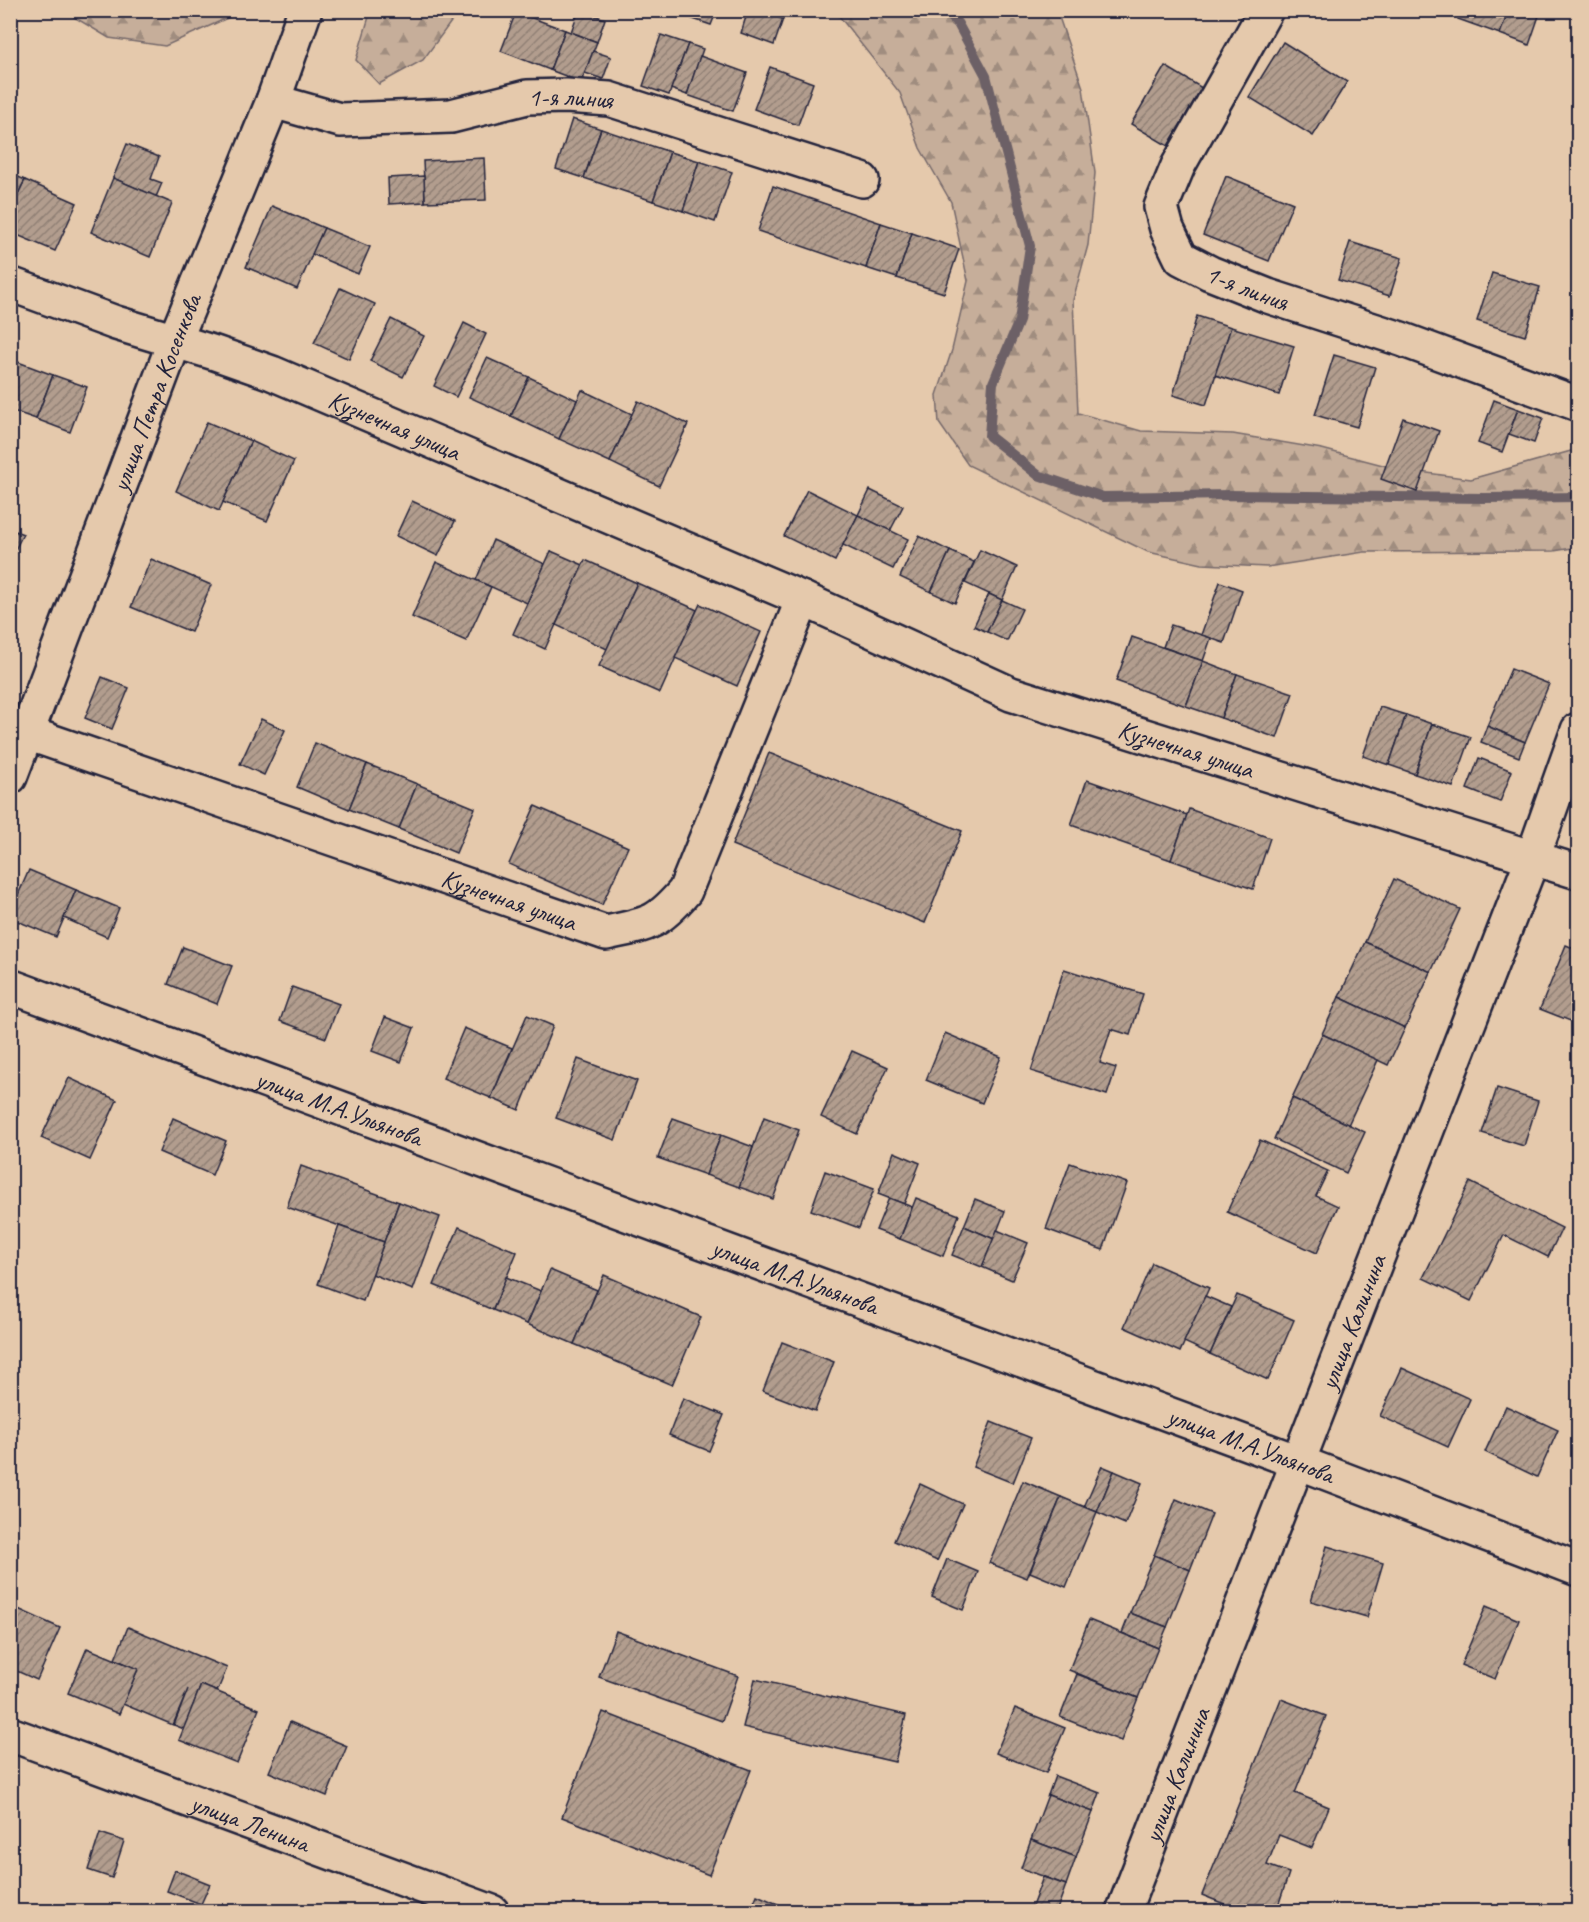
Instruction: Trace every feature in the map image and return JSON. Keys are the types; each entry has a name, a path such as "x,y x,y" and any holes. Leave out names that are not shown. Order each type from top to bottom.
{"street":[{"name":"улица Петра Косенкова","path":"10,777 175,340 273,101 305,10"},
{"name":"1-я линия","path":"1266,10 1178,166 1161,207 1167,229 1181,258 1210,273 1268,296 1401,339 1578,404"},
{"name":"1-я линия","path":"273,101 340,120 351,120 451,116 527,97 566,96 609,99 862,180"},
{"name":"Кузнечная улица","path":"10,285 116,323 175,340 272,373 803,599 1011,694 1578,872"},
{"name":"Кузнечная улица","path":"27,734 606,933 648,924 668,912 685,891 803,599"},
{"name":"улица Калинина","path":"1123,1911 1533,857 1578,730"},
{"name":"улица М.А.Ульянова","path":"10,986 1298,1462 1578,1569"},
{"name":"улица Ленина","path":"10,1734 492,1911"}],"green space":[{"path":"371,10 459,11 423,60 379,84 356,60"},
{"path":"64,11 243,11 165,46 109,38"},
{"path":"835,11 1057,11 1083,88 1095,173 1088,245 1073,300 1078,413 1141,431 1233,434 1322,449 1398,469 1471,479 1578,449 1578,547 1554,551 1364,552 1267,567 1202,564 1148,552 968,465 939,423 937,395 952,350 968,281 951,202 920,148 900,93"}],"building":[{"path":"579,10 605,19 597,42 571,32"},
{"path":"686,10 717,10 711,25 684,16"},
{"path":"748,10 757,10 783,19 774,45 741,33"},
{"path":"757,10 786,10 783,19"},
{"path":"1461,10 1509,10 1500,34 1458,19"},
{"path":"1509,10 1541,10 1529,45 1500,34"},
{"path":"516,12 565,30 550,70 501,51"},
{"path":"565,30 597,42 581,82 550,70"},
{"path":"661,35 688,44 669,95 643,86"},
{"path":"1283,42 1347,82 1313,136 1249,97"},
{"path":"688,44 703,49 687,95 671,89"},
{"path":"593,51 611,57 603,79 585,73"},
{"path":"700,56 747,73 733,111 687,95"},
{"path":"1165,66 1202,88 1168,146 1131,124"},
{"path":"770,67 813,83 798,125 754,109"},
{"path":"572,119 601,129 584,178 556,169"},
{"path":"601,129 670,152 653,201 584,178"},
{"path":"127,144 159,157 151,179 162,183 156,197 113,178"},
{"path":"670,152 699,161 683,211 653,201"},
{"path":"484,158 486,200 425,202 423,161"},
{"path":"699,161 732,172 715,222 683,211"},
{"path":"10,173 25,180 10,211"},
{"path":"424,176 425,202 389,204 388,178"},
{"path":"1226,176 1293,203 1269,261 1203,235"},
{"path":"113,178 172,203 150,257 91,232"},
{"path":"25,180 77,203 55,251 10,232 10,211"},
{"path":"773,186 881,223 866,268 758,231"},
{"path":"272,206 324,228 297,289 246,267"},
{"path":"881,223 912,233 897,278 866,268"},
{"path":"324,228 370,247 358,274 312,254"},
{"path":"912,233 959,249 944,293 897,278"},
{"path":"1350,242 1402,258 1390,296 1338,280"},
{"path":"1492,273 1540,287 1525,336 1477,321"},
{"path":"340,288 375,304 349,359 314,343"},
{"path":"1197,316 1231,327 1206,405 1173,395"},
{"path":"391,319 424,336 403,377 370,361"},
{"path":"464,323 486,334 456,397 434,386"},
{"path":"1231,327 1294,346 1279,395 1215,375"},
{"path":"1334,355 1375,367 1357,427 1315,415"},
{"path":"487,358 529,377 511,416 469,397"},
{"path":"10,359 53,375 36,419 10,410"},
{"path":"53,375 87,387 70,432 36,419"},
{"path":"529,377 577,400 559,439 511,416"},
{"path":"582,390 632,414 610,462 559,439"},
{"path":"1494,400 1518,409 1502,452 1478,443"},
{"path":"638,401 688,424 659,486 610,462"},
{"path":"1518,409 1543,418 1534,443 1509,434"},
{"path":"1403,418 1439,431 1417,492 1381,479"},
{"path":"207,422 251,441 219,511 176,491"},
{"path":"251,441 294,461 267,521 223,502"},
{"path":"807,490 858,515 835,561 784,536"},
{"path":"870,490 903,506 890,531 858,515"},
{"path":"412,501 455,521 438,556 396,536"},
{"path":"858,515 908,539 893,569 843,545"},
{"path":"10,529 23,534 10,560"},
{"path":"919,536 950,551 931,592 900,577"},
{"path":"493,540 545,564 527,603 476,580"},
{"path":"980,550 1017,567 1002,600 965,583"},
{"path":"551,551 583,565 545,649 513,634"},
{"path":"950,551 974,562 955,603 931,592"},
{"path":"151,559 211,585 191,632 131,607"},
{"path":"585,560 637,583 607,649 556,625"},
{"path":"436,562 491,587 466,641 412,617"},
{"path":"1220,582 1242,590 1224,643 1201,635"},
{"path":"637,583 697,610 660,693 599,666"},
{"path":"989,594 1002,600 987,632 974,626"},
{"path":"1002,600 1022,609 1007,641 987,632"},
{"path":"700,604 761,632 737,686 675,658"},
{"path":"1171,625 1211,638 1203,661 1163,647"},
{"path":"1132,637 1203,661 1186,706 1116,681"},
{"path":"1203,661 1237,674 1221,718 1186,706"},
{"path":"1511,669 1549,684 1525,742 1487,726"},
{"path":"1237,674 1293,693 1277,738 1221,718"},
{"path":"102,677 129,688 112,729 85,718"},
{"path":"1380,707 1406,715 1389,765 1363,756"},
{"path":"1406,715 1432,724 1415,774 1389,765"},
{"path":"261,719 285,730 264,775 240,764"},
{"path":"1432,724 1471,737 1453,787 1415,774"},
{"path":"1487,726 1525,742 1519,757 1481,742"},
{"path":"315,743 367,764 349,809 297,787"},
{"path":"769,753 962,831 925,923 732,845"},
{"path":"1479,758 1512,771 1500,802 1467,789"},
{"path":"367,764 417,784 399,829 349,809"},
{"path":"1087,780 1187,815 1171,860 1071,825"},
{"path":"417,784 475,808 456,853 399,829"},
{"path":"535,806 628,847 602,905 509,864"},
{"path":"1189,809 1270,838 1253,889 1171,860"},
{"path":"29,870 76,890 56,937 10,918 10,913"},
{"path":"1394,879 1460,909 1431,972 1365,942"},
{"path":"76,890 119,908 107,937 64,918"},
{"path":"1365,942 1431,972 1405,1028 1339,997"},
{"path":"1566,945 1578,950 1578,1024 1540,1009"},
{"path":"183,947 232,966 217,1004 168,984"},
{"path":"1064,969 1143,994 1130,1035 1111,1029 1100,1063 1116,1068 1107,1095 1031,1071"},
{"path":"292,987 339,1004 326,1038 280,1021"},
{"path":"1339,997 1405,1028 1388,1065 1322,1034"},
{"path":"527,1015 553,1026 519,1110 491,1098"},
{"path":"385,1017 414,1028 401,1062 372,1051"},
{"path":"464,1028 512,1048 491,1098 443,1078"},
{"path":"945,1033 1001,1057 982,1103 926,1080"},
{"path":"1322,1034 1378,1060 1348,1125 1292,1098"},
{"path":"852,1051 888,1067 857,1134 821,1117"},
{"path":"578,1059 637,1081 615,1140 556,1118"},
{"path":"69,1078 117,1100 90,1160 41,1138"},
{"path":"1497,1088 1538,1101 1524,1146 1482,1133"},
{"path":"1292,1098 1365,1132 1346,1173 1274,1139"},
{"path":"764,1117 799,1130 773,1199 739,1187"},
{"path":"173,1118 226,1141 212,1175 159,1152"},
{"path":"673,1118 721,1135 706,1175 658,1158"},
{"path":"721,1135 753,1147 739,1187 706,1175"},
{"path":"1260,1140 1328,1171 1316,1196 1338,1206 1317,1253 1227,1212"},
{"path":"894,1152 920,1163 904,1204 878,1194"},
{"path":"1070,1163 1127,1183 1103,1250 1046,1229"},
{"path":"301,1166 399,1202 384,1242 287,1207"},
{"path":"825,1171 874,1189 859,1228 811,1210"},
{"path":"1470,1182 1562,1228 1548,1257 1504,1235 1471,1301 1423,1278"},
{"path":"889,1198 912,1207 900,1239 876,1230"},
{"path":"916,1198 959,1215 943,1256 900,1239"},
{"path":"975,1199 1005,1211 994,1239 964,1226"},
{"path":"399,1202 440,1217 413,1290 372,1274"},
{"path":"339,1226 384,1242 363,1301 318,1284"},
{"path":"964,1226 994,1239 982,1267 952,1255"},
{"path":"459,1227 517,1252 493,1310 434,1285"},
{"path":"997,1230 1028,1243 1012,1280 982,1267"},
{"path":"1152,1263 1209,1288 1180,1352 1124,1327"},
{"path":"550,1270 597,1290 574,1344 527,1324"},
{"path":"604,1275 701,1317 672,1385 574,1344"},
{"path":"506,1277 541,1291 527,1324 493,1310"},
{"path":"1237,1295 1294,1320 1268,1380 1210,1354"},
{"path":"1205,1296 1231,1307 1210,1354 1184,1342"},
{"path":"782,1342 834,1362 815,1411 763,1391"},
{"path":"1402,1368 1470,1399 1448,1447 1380,1416"},
{"path":"683,1398 724,1415 709,1451 669,1435"},
{"path":"1506,1406 1558,1430 1537,1477 1485,1452"},
{"path":"991,1422 1031,1438 1013,1483 973,1467"},
{"path":"1102,1466 1114,1471 1097,1512 1084,1507"},
{"path":"1114,1471 1142,1483 1125,1524 1097,1512"},
{"path":"1023,1481 1061,1497 1027,1578 989,1563"},
{"path":"920,1484 963,1504 937,1561 894,1541"},
{"path":"1061,1497 1097,1512 1066,1587 1030,1572"},
{"path":"1176,1499 1212,1514 1190,1570 1154,1555"},
{"path":"1327,1546 1383,1563 1367,1617 1311,1601"},
{"path":"1154,1555 1190,1570 1167,1627 1130,1613"},
{"path":"947,1559 978,1572 963,1610 932,1597"},
{"path":"1486,1606 1519,1620 1495,1679 1461,1665"},
{"path":"16,1608 60,1628 37,1680 10,1668 10,1620"},
{"path":"1130,1613 1167,1627 1158,1648 1122,1633"},
{"path":"1089,1620 1158,1648 1138,1698 1069,1670"},
{"path":"128,1627 227,1668 217,1692 201,1685 184,1729 174,1725 188,1689 173,1725 123,1704 138,1669 115,1659"},
{"path":"616,1631 738,1676 722,1721 599,1677"},
{"path":"87,1648 138,1669 119,1714 68,1693"},
{"path":"1077,1674 1138,1698 1121,1741 1060,1717"},
{"path":"755,1679 906,1715 895,1762 743,1727"},
{"path":"201,1685 259,1709 237,1763 179,1740"},
{"path":"1281,1699 1326,1716 1295,1793 1329,1807 1312,1848 1279,1835 1267,1865 1289,1873 1276,1912 1255,1912 1249,1909 1248,1912 1244,1912 1202,1895"},
{"path":"1015,1708 1065,1728 1046,1773 996,1753"},
{"path":"603,1712 751,1770 709,1875 562,1817"},
{"path":"290,1722 347,1746 327,1796 269,1772"},
{"path":"1055,1776 1100,1793 1093,1812 1048,1795"},
{"path":"1048,1795 1093,1812 1076,1857 1031,1840"},
{"path":"100,1833 124,1841 112,1878 88,1870"},
{"path":"1031,1840 1076,1857 1066,1885 1021,1868"},
{"path":"175,1870 210,1884 201,1904 167,1891"},
{"path":"1043,1877 1066,1885 1056,1912 1030,1912"},
{"path":"757,1895 796,1912 750,1912"}],"waterway":[{"path":"945,10 958,24 986,76 1030,246 1019,321 993,383 989,436 1038,475 1103,497 1229,495 1578,497"}]}
